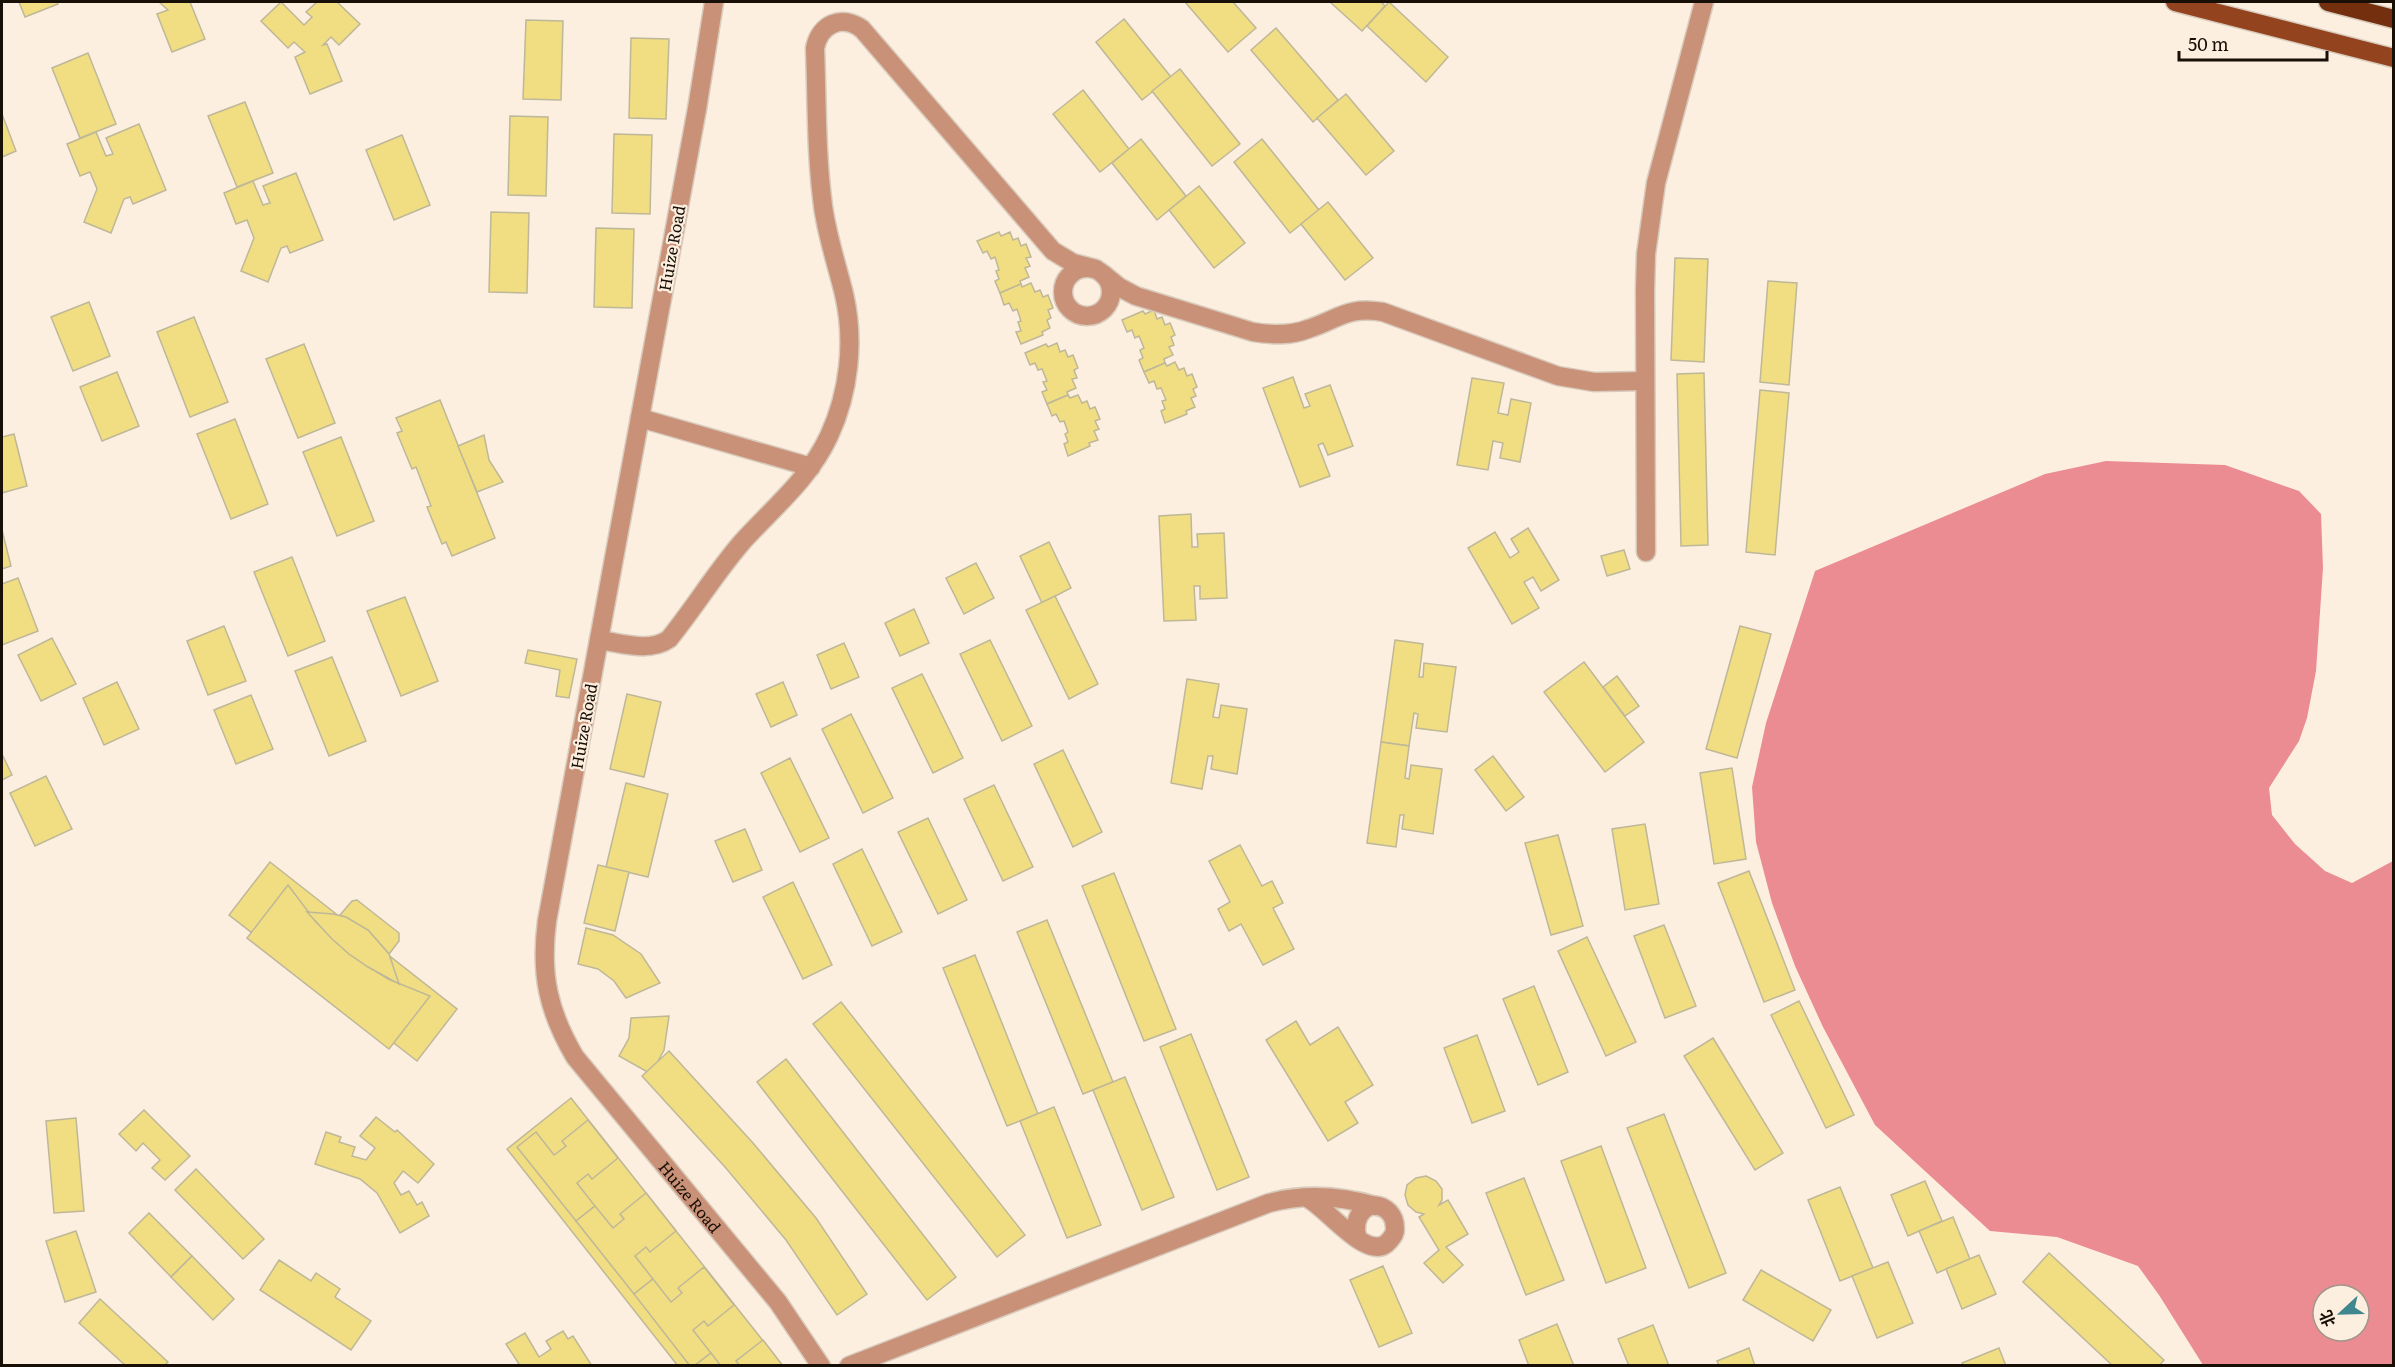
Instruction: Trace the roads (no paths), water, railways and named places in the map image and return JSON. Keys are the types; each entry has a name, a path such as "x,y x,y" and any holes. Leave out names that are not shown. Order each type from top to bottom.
{"highway":[{"path":"2328,2 2394,19"}],"main road":[{"path":"2175,2 2394,58"}],"street":[{"name":"Huize Road","path":"714,2 697,109 546,932 544,963 550,1005 575,1057 772,1294 821,1365"},
{"path":"1646,552 1645,290 1650,218 1656,183 1704,2"},
{"path":"599,640 650,647 662,644 669,639 723,565 793,491 811,467 829,436 837,416 848,370 849,345 844,296 823,210 819,167 815,48 823,29 842,21 856,24 862,29 1053,251 1073,263 1099,272 1111,288 1108,304"},
{"path":"1053,251 1061,272 1065,303 1082,316 1096,315 1108,304 1123,296 1136,296"},
{"path":"1062,291 1072,272 1088,268 1099,272 1136,296 1267,334 1308,330 1351,311 1383,312 1558,376 1594,382 1645,381"},
{"path":"640,418 811,467"},
{"path":"849,1365 1269,1203 1307,1198 1336,1197 1376,1206 1388,1211 1395,1221 1395,1234 1387,1244 1377,1248 1366,1246 1317,1203 1307,1198"},
{"path":"1358,1239 1354,1229 1356,1218 1364,1209 1376,1206"}]}
